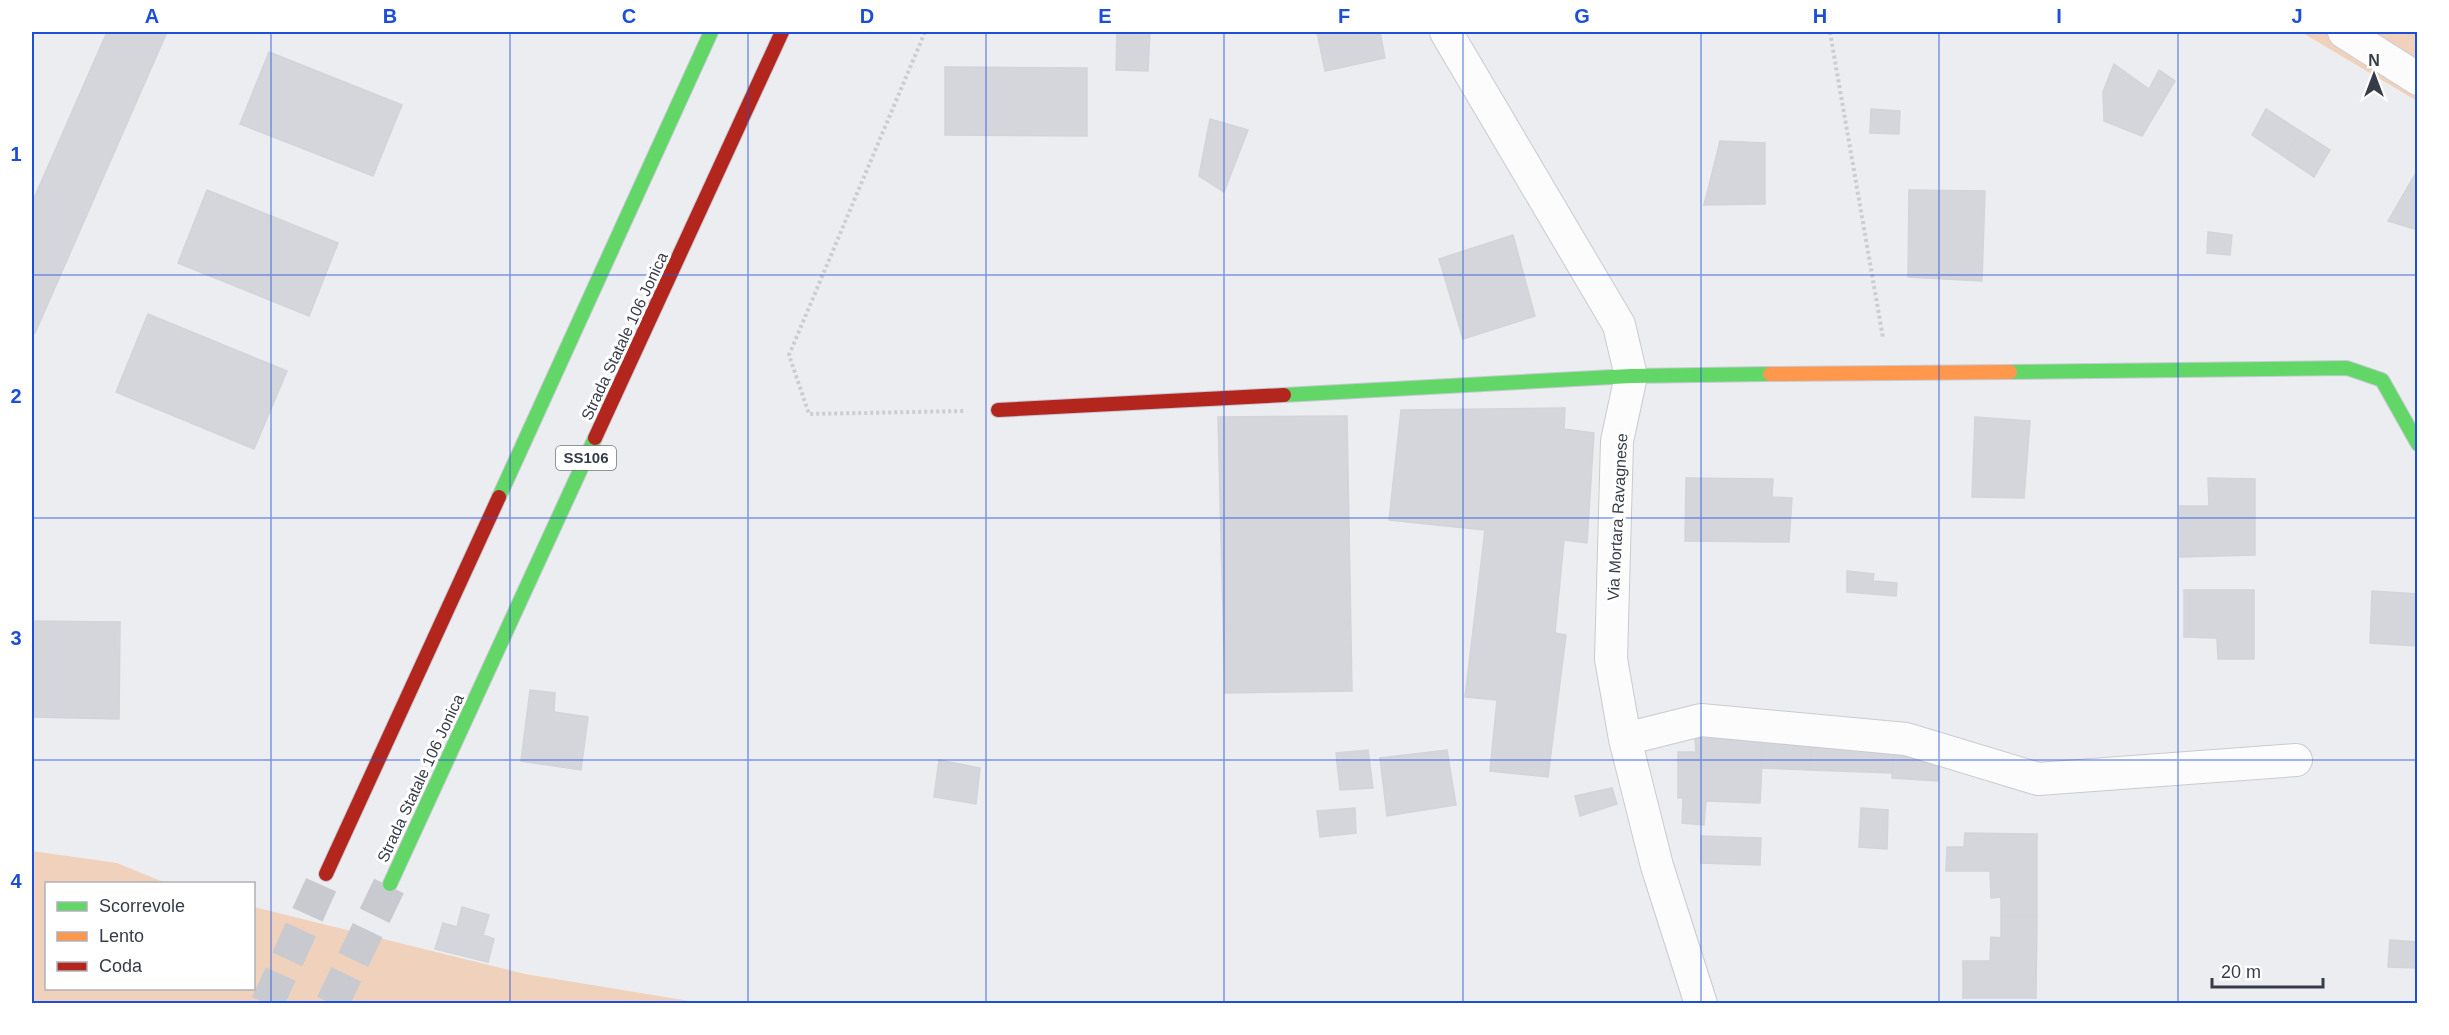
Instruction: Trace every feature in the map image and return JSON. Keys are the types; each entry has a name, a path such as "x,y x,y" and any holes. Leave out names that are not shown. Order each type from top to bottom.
{"main road":[{"path":"326,874 711,32"},
{"name":"Strada Statale 106 Jonica","path":"390,884 782,32"},
{"path":"998,410 1631,376 2347,368 2382,380 2418,444"}],"street":[{"name":"Via Mortara Ravagnese","path":"1446,32 1619,325 1631,376 1617,441 1611,659 1625,740 1657,866 1701,1004"},
{"path":"2344,32 2418,79"},
{"path":"1625,740 1701,720 1906,740 2038,779 2296,760"}],"path":[{"path":"925,32 789,355 809,414 998,410"},
{"path":"1830,32 1888,373"}],"shaded area":[{"path":"2301,32 2417,32 2417,101"},
{"path":"32,851 117,863 164,882 45,882 45,990 255,990 255,907 525,974 702,1003 32,1003"}],"building":[{"path":"107,32 167,32 35,333 32,332 32,203"},
{"path":"1117,32 1150,32 1148,71 1116,70"},
{"path":"1317,32 1380,32 1385,58 1325,71"},
{"path":"269,52 402,105 373,176 240,124"},
{"path":"2114,64 2149,89 2159,70 2175,81 2142,136 2104,121 2103,92"},
{"path":"945,67 1087,68 1087,136 945,135"},
{"path":"1871,109 1900,111 1899,134 1870,133"},
{"path":"2266,109 2300,131 2286,158 2252,135"},
{"path":"1210,119 1248,130 1224,192 1199,176"},
{"path":"2300,131 2330,150 2314,177 2286,158"},
{"path":"1720,141 1765,143 1765,204 1704,205"},
{"path":"2418,169 2418,230 2388,221"},
{"path":"207,190 338,243 309,316 178,263"},
{"path":"1909,190 1985,191 1982,281 1908,277"},
{"path":"2208,232 2232,235 2230,255 2207,253"},
{"path":"1513,235 1535,316 1463,339 1439,259"},
{"path":"148,314 287,371 254,449 116,392"},
{"path":"1565,408 1564,429 1594,433 1587,543 1564,540 1555,633 1566,635 1548,777 1490,771 1497,700 1465,697 1485,530 1389,520 1401,410"},
{"path":"1347,416 1352,691 1225,693 1218,417"},
{"path":"1975,417 2030,421 2024,498 1972,497"},
{"path":"1686,478 1773,479 1772,497 1792,498 1789,542 1685,541"},
{"path":"2208,478 2255,479 2255,555 2180,557 2180,506 2209,506"},
{"path":"1847,571 1874,574 1873,581 1897,583 1896,596 1847,592"},
{"path":"2184,590 2254,590 2254,659 2218,659 2217,638 2184,637"},
{"path":"2372,591 2418,594 2418,646 2370,643"},
{"path":"32,621 120,622 119,719 32,717"},
{"path":"530,690 555,693 554,712 588,717 581,770 521,761"},
{"path":"1695,738 1763,741 1760,803 1706,801 1704,825 1682,823 1683,798 1678,798 1678,752 1696,752"},
{"path":"1763,741 1812,744 1810,770 1761,768"},
{"path":"1812,744 1893,748 1892,773 1810,770"},
{"path":"1368,750 1373,788 1340,790 1336,753"},
{"path":"1447,750 1456,805 1387,816 1380,758"},
{"path":"1893,755 1938,758 1938,781 1892,778"},
{"path":"939,760 980,768 976,804 934,797"},
{"path":"1612,788 1617,804 1580,816 1575,796"},
{"path":"1355,808 1356,833 1320,837 1317,811"},
{"path":"1861,808 1888,810 1887,849 1859,847"},
{"path":"1965,833 2037,834 2037,916 2001,916 2001,897 1991,898 1990,871 1946,871 1947,847 1964,847"},
{"path":"1701,836 1761,838 1760,865 1701,863"},
{"path":"462,907 489,915 483,935 494,939 488,962 435,949 443,923 457,927"},
{"path":"2001,916 2037,916 2036,998 1963,998 1963,961 1990,961 1991,937 2001,938"},
{"path":"2390,940 2418,942 2417,968 2388,967"}],"tunnel":[{"path":"267,1004 326,874"},
{"path":"332,1004 390,884"}],"traffic: fast":[{"path":"499,497 711,32"},
{"path":"2010,372 2347,368 2382,380 2418,444"},
{"path":"1284,395 1631,376 1770,374"},
{"path":"390,884 595,438"}],"traffic: slow":[{"path":"1770,374 2010,372"}],"traffic: jam":[{"path":"595,438 782,32"},
{"path":"998,410 1284,395"},
{"path":"326,874 499,497"}]}
